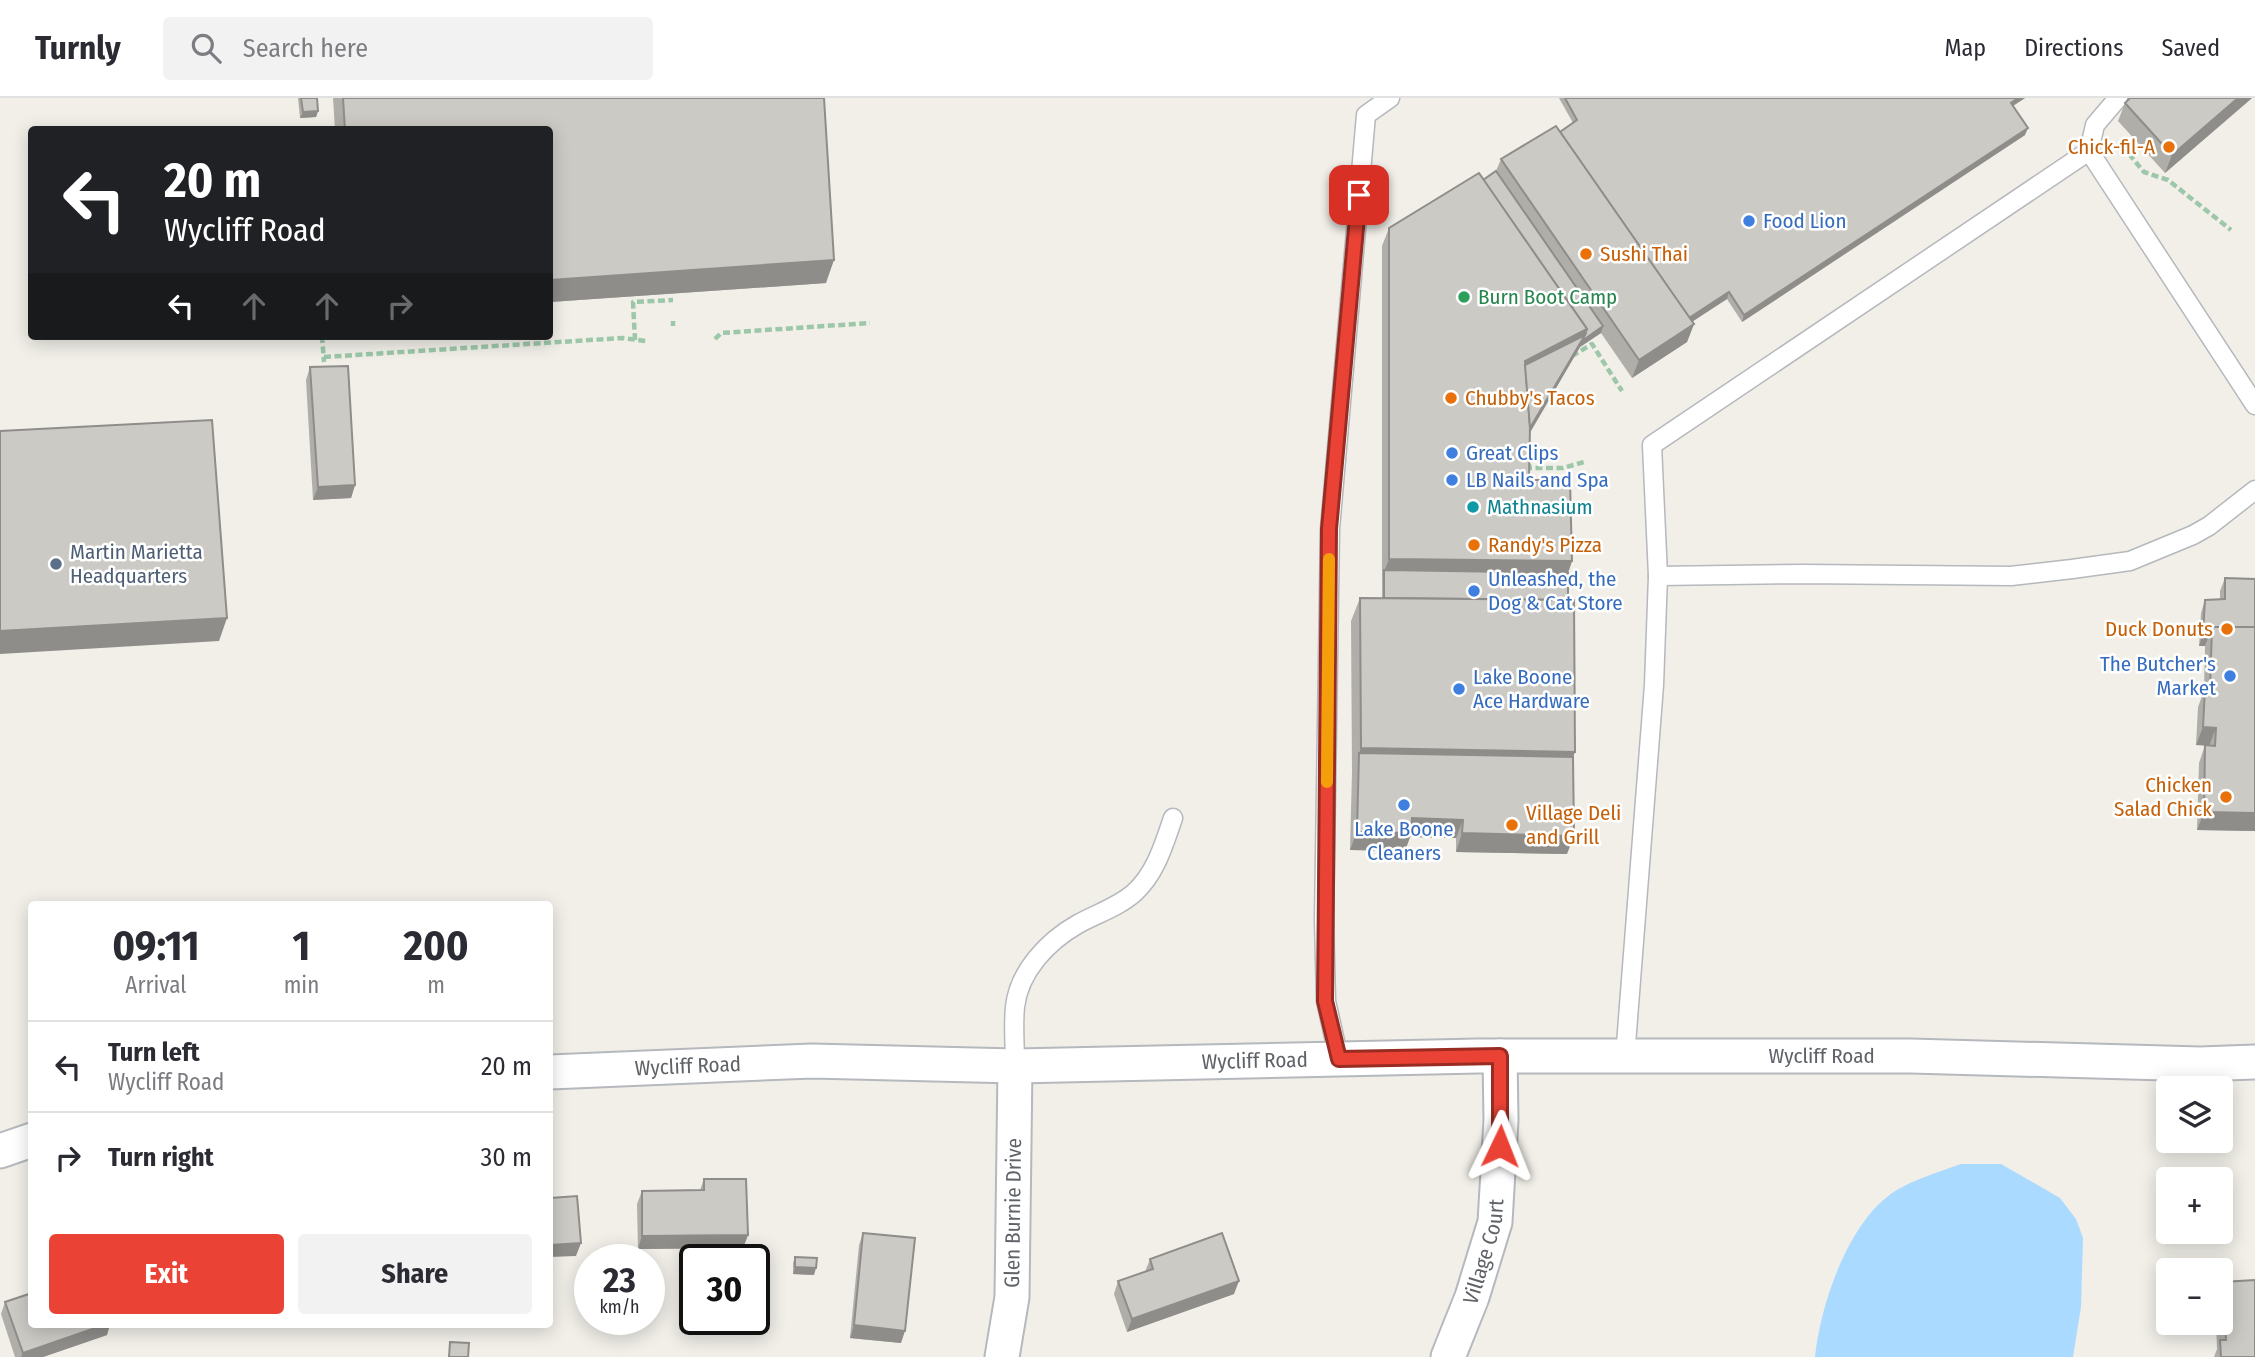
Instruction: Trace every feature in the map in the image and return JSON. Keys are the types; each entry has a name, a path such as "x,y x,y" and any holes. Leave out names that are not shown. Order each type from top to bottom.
{"street":[{"name":"Wycliff Road","path":"553,1072 812,1061 1015,1066 1500,1056 1911,1056 2200,1064 2255,1062"},
{"name":"Village Court","path":"1448,1357 1472,1297 1494,1222 1501,1120 1500,1056"},
{"name":"Glen Burnie Drive","path":"1002,1357 1012,1297 1015,1066"},
{"path":"0,1151 28,1141"}],"lane":[{"path":"1339,1059 1325,1001 1329,529 1366,115 1390,98"},
{"path":"1625,1057 1654,685 1658,576 1652,445 2089,151 2095,125 2118,98"},
{"path":"2089,151 2255,405"},
{"path":"1658,576 2011,576 2130,561 2209,527 2255,490"},
{"path":"1015,1066 1015,1004 1028,970 1047,946 1134,892 1157,864 1173,818"}],"path":[{"path":"2127,153 2144,172 2168,180 2231,230"},
{"path":"635,340 633,302 673,300"},
{"path":"715,339 720,333 870,323"},
{"path":"323,340 324,360 622,338 646,341"},
{"path":"1569,358 1591,342 1622,391"},
{"path":"1529,468 1563,468 1584,462"},
{"path":"1523,463 1529,463 1529,480"}],"water":[{"path":"1961,1164 2001,1164 2060,1198 2076,1219 2083,1238 2081,1307 2073,1357 1815,1357 1829,1293 1859,1228 1887,1197 1923,1178"}],"building":[{"path":"301,98 317,98 318,111 303,112"},
{"path":"343,98 824,98 834,260 553,280 553,126 345,126"},
{"name":"Food Lion","path":"1565,98 2018,98 2011,103 2028,128 1744,315 1729,292 1689,318 1560,132 1577,120"},
{"name":"Chick-fil-A","path":"2130,98 2238,98 2172,155 2125,103"},
{"name":"Sushi Thai","path":"1556,126 1694,324 1639,360 1501,159"},
{"path":"1496,171 1603,326 1582,341 1587,329 1483,180"},
{"path":"1479,173 1587,329 1525,361 1530,426 1529,480 1570,480 1572,561 1389,559 1389,228"},
{"path":"1585,335 1530,428 1525,365"},
{"path":"348,366 355,485 318,487 310,367"},
{"path":"212,420 227,618 0,631 0,431"},
{"path":"1384,570 1568,573 1568,600 1384,598"},
{"path":"2225,578 2255,579 2255,627 2212,627 2210,633 2203,633 2205,600 2225,599"},
{"name":"Lake Boone Ace Hardware","path":"1360,598 1574,600 1575,752 1361,748"},
{"name":"The Butcher's Market","path":"2212,627 2255,627 2255,813 2204,812 2205,745 2215,746 2216,728 2203,727 2205,689 2210,690"},
{"path":"1359,753 1573,757 1574,836 1462,833 1463,820 1412,818 1411,833 1357,832"},
{"path":"704,1179 746,1179 748,1235 642,1236 642,1191 704,1190"},
{"path":"577,1196 581,1243 553,1245 553,1198"},
{"path":"863,1233 915,1238 905,1331 854,1325"},
{"path":"1222,1233 1239,1281 1132,1319 1118,1281 1153,1269 1150,1259"},
{"path":"795,1257 817,1258 816,1268 795,1267"},
{"path":"2255,1280 2255,1357 2221,1357 2220,1340 2226,1340 2226,1335 2233,1335 2233,1281"},
{"path":"28,1294 28,1328 95,1328 23,1353 5,1302"},
{"path":"450,1342 469,1343 468,1357 449,1357"}],"slow traffic":[{"path":"1327,782 1329,559"}],"place":[{"name":"Chick-fil-A","path":"2169,147"},
{"name":"Food Lion","path":"1749,221"},
{"name":"Sushi Thai","path":"1586,254"},
{"name":"Burn Boot Camp","path":"1464,297"},
{"name":"Chubby's Tacos","path":"1451,398"},
{"name":"Great Clips","path":"1452,453"},
{"name":"LB Nails and Spa","path":"1452,480"},
{"name":"Mathnasium","path":"1473,507"},
{"name":"Randy's Pizza","path":"1474,545"},
{"name":"Martin Marietta Headquarters","path":"56,564"},
{"name":"Unleashed, the Dog & Cat Store","path":"1474,591"},
{"name":"Duck Donuts","path":"2227,629"},
{"name":"The Butcher's Market","path":"2230,676"},
{"name":"Lake Boone Ace Hardware","path":"1459,689"},
{"name":"Chicken Salad Chick","path":"2226,797"},
{"name":"Lake Boone Cleaners","path":"1404,805"},
{"name":"Village Deli and Grill","path":"1512,825"}],"route":[{"path":"1359,195 1329,529 1325,1001 1339,1059 1500,1056 1500,1146"}]}
